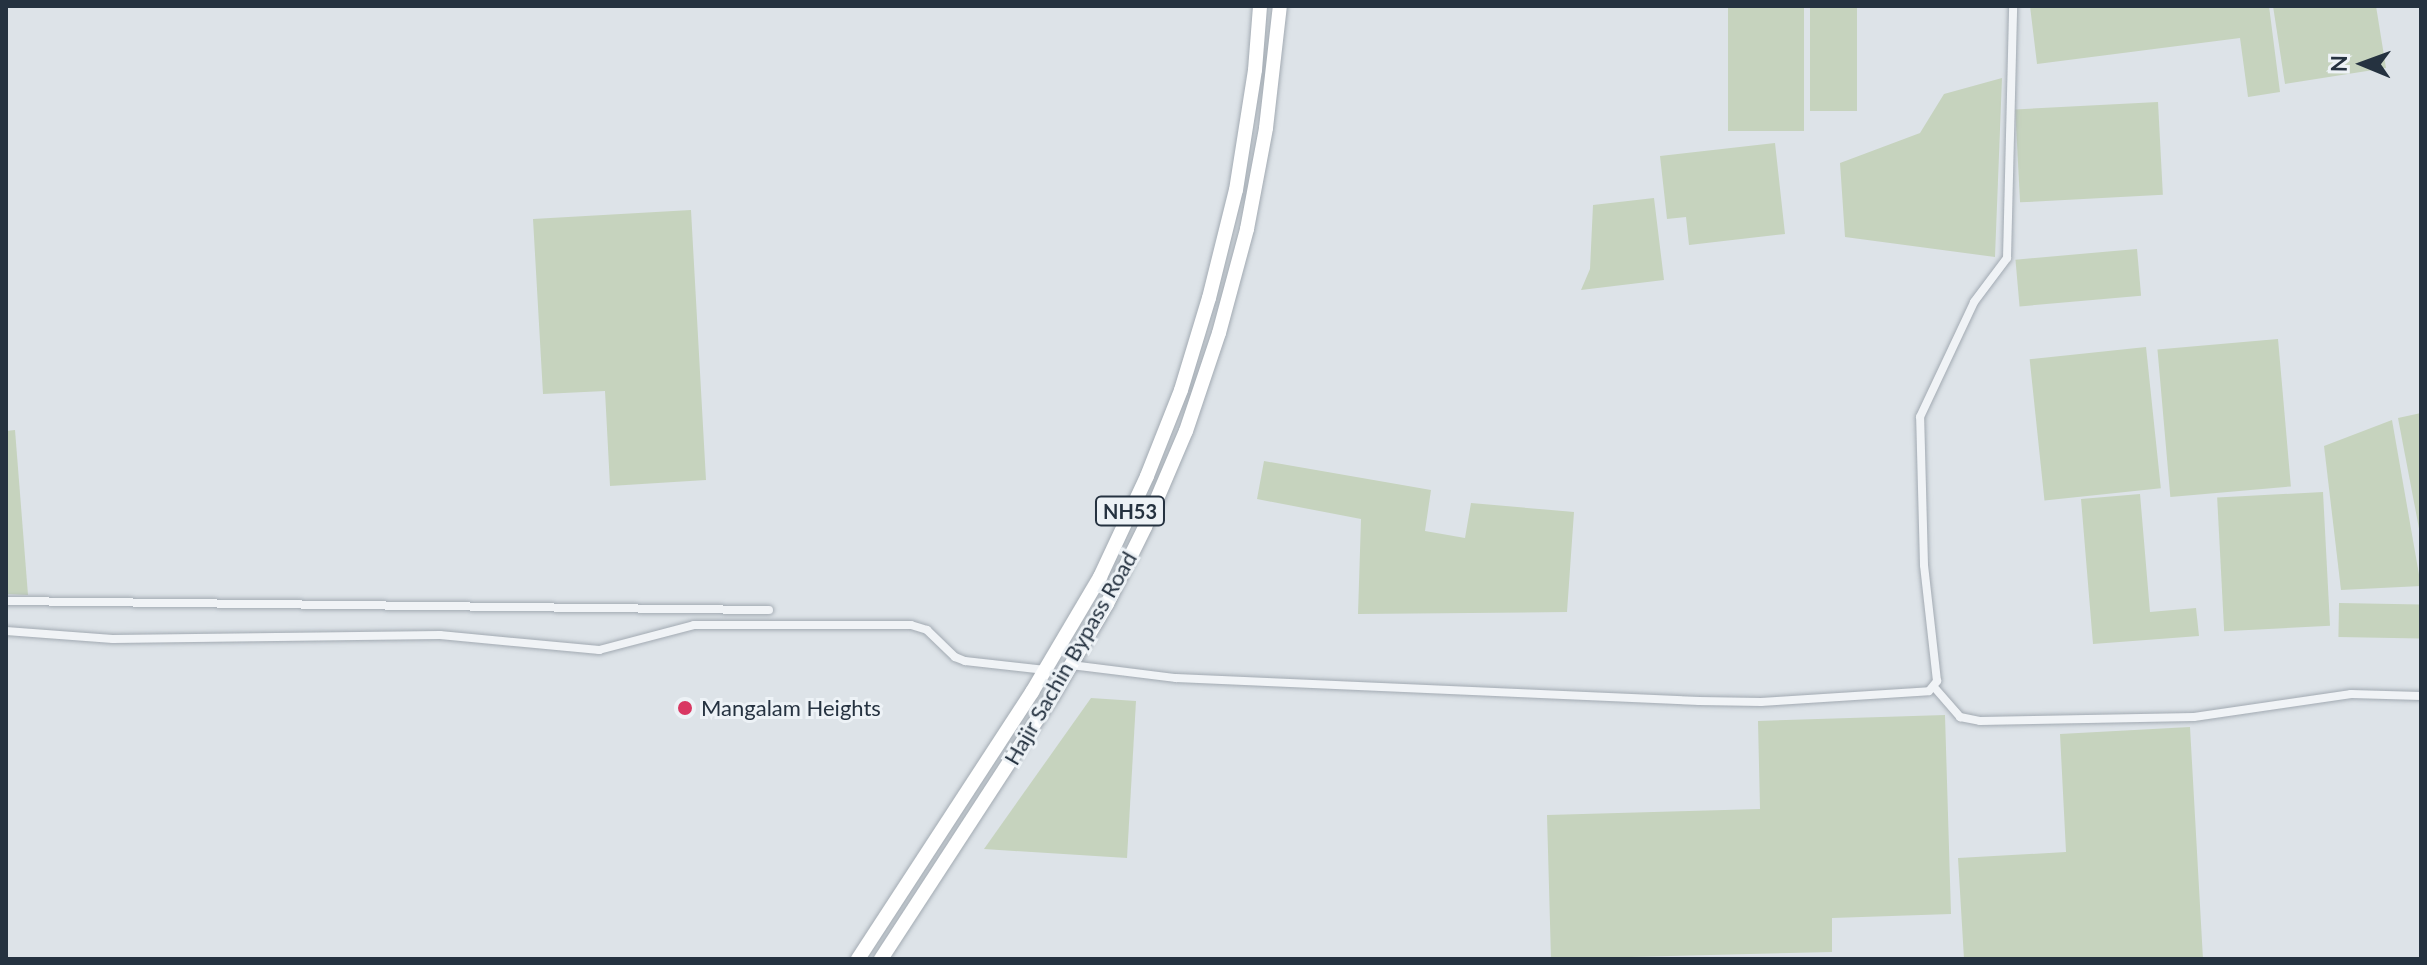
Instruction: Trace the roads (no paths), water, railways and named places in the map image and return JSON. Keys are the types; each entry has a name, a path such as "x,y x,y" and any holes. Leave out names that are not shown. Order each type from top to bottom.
{"highway":[{"name":"NH53","path":"858,959 1045,670 1100,577 1147,476 1181,390 1209,298 1236,190 1255,70 1260,6"},
{"name":"Hajir Sachin Bypass Road","path":"881,959 1071,665 1145,527 1186,431 1219,333 1250,215 1266,128 1280,6"}],"street":[{"path":"1071,665 1176,678 1699,701 1821,699 1921,693 1934,687 1937,681 1924,565 1920,417 1974,302 2007,258 2013,6"},
{"path":"6,601 769,610"},
{"path":"6,631 113,639 440,635 599,650 694,625 911,625 927,630 955,657 965,661 1045,670"},
{"path":"1934,687 1960,717 1980,721 2194,717 2351,694 2421,696"}],"place":[{"name":"Mangalam Heights","path":"685,708"}]}
